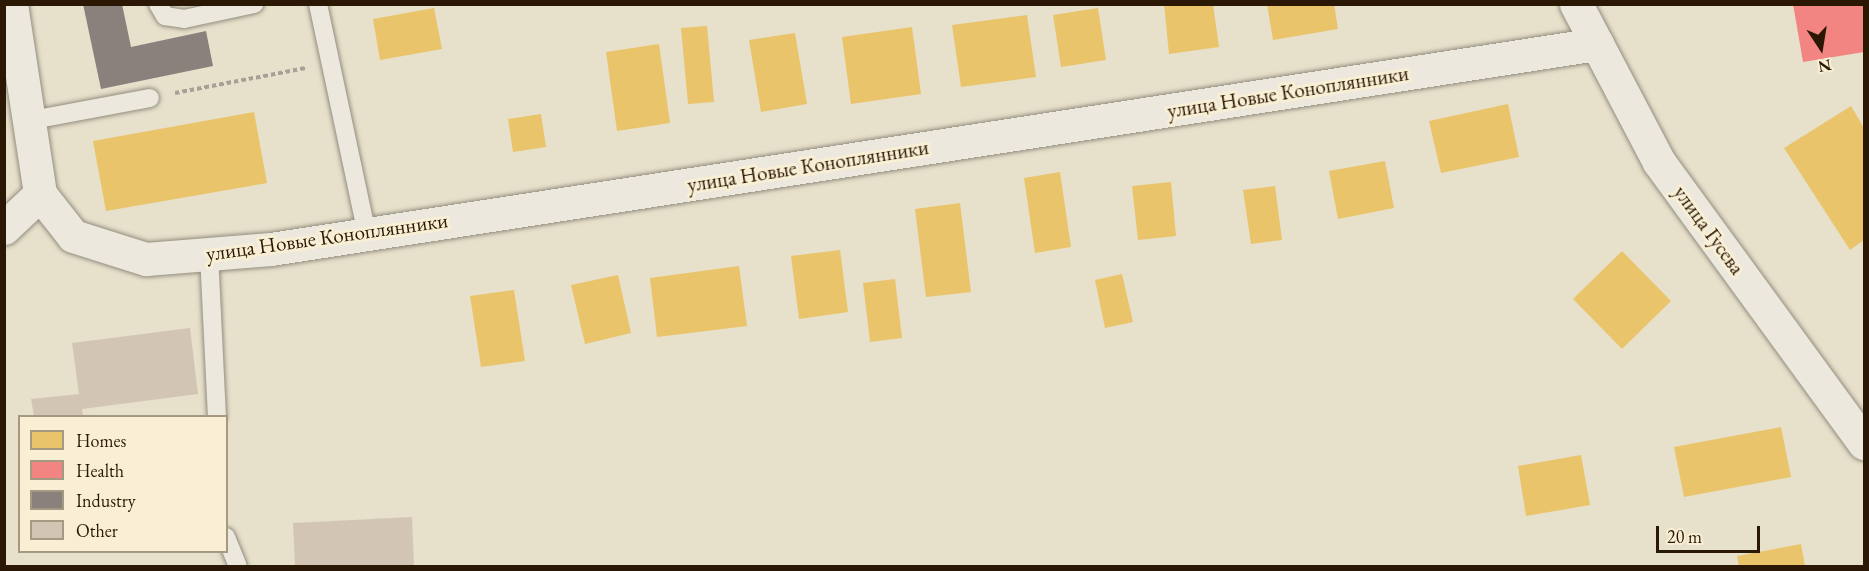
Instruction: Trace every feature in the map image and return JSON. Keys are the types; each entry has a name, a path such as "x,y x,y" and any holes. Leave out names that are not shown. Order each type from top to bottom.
{"street":[{"path":"4,228 40,194 27,121 11,4"},
{"name":"улица Гусева","path":"1576,4 1659,162 1864,443"},
{"name":"улица Новые Коноплянники","path":"40,194 73,236 147,259 209,254 367,234 1597,44"}],"lane":[{"path":"158,4 165,16 184,19 254,4"},
{"path":"318,4 367,234"},
{"path":"27,121 150,98"},
{"path":"209,254 217,415"},
{"path":"228,542 238,567"}],"path":[{"path":"150,98 331,64"}],"building: Homes":[{"path":"1164,4 1213,4 1219,47 1169,54"},
{"path":"1267,4 1334,4 1338,29 1273,40"},
{"path":"434,8 442,49 380,60 373,19"},
{"path":"1098,8 1106,60 1061,67 1053,15"},
{"path":"1027,15 1036,77 961,87 952,25"},
{"path":"707,26 714,102 688,104 681,28"},
{"path":"912,27 921,94 851,104 842,37"},
{"path":"795,33 807,104 761,112 749,40"},
{"path":"659,44 670,123 617,131 606,52"},
{"path":"1508,104 1519,157 1441,173 1429,121"},
{"path":"1851,106 1864,128 1864,240 1850,250 1784,148"},
{"path":"254,112 267,183 106,211 93,141"},
{"path":"541,114 546,147 513,152 508,119"},
{"path":"1385,161 1394,208 1338,219 1329,171"},
{"path":"1060,172 1071,247 1035,253 1024,178"},
{"path":"1171,182 1176,236 1138,240 1132,186"},
{"path":"1275,186 1282,240 1251,244 1243,190"},
{"path":"960,203 971,292 926,297 915,209"},
{"path":"840,250 848,312 799,319 791,256"},
{"path":"1622,251 1671,301 1622,349 1573,299"},
{"path":"739,266 747,326 657,337 650,278"},
{"path":"1122,274 1133,322 1105,328 1095,280"},
{"path":"618,275 631,333 585,344 571,285"},
{"path":"895,279 902,338 870,342 863,283"},
{"path":"514,290 525,361 481,367 470,296"},
{"path":"1781,427 1791,477 1684,497 1674,447"},
{"path":"1581,455 1590,505 1526,516 1518,466"},
{"path":"1801,544 1805,566 1739,566 1737,556"}],"building: Health":[{"path":"1793,4 1864,4 1864,52 1803,62"}],"building: Industry":[{"path":"83,4 122,4 131,47 206,31 213,66 101,89"}],"building: Other":[{"path":"190,328 198,394 82,409 83,415 34,415 31,399 79,394 72,343"},
{"path":"412,517 414,566 295,566 293,523"}]}
